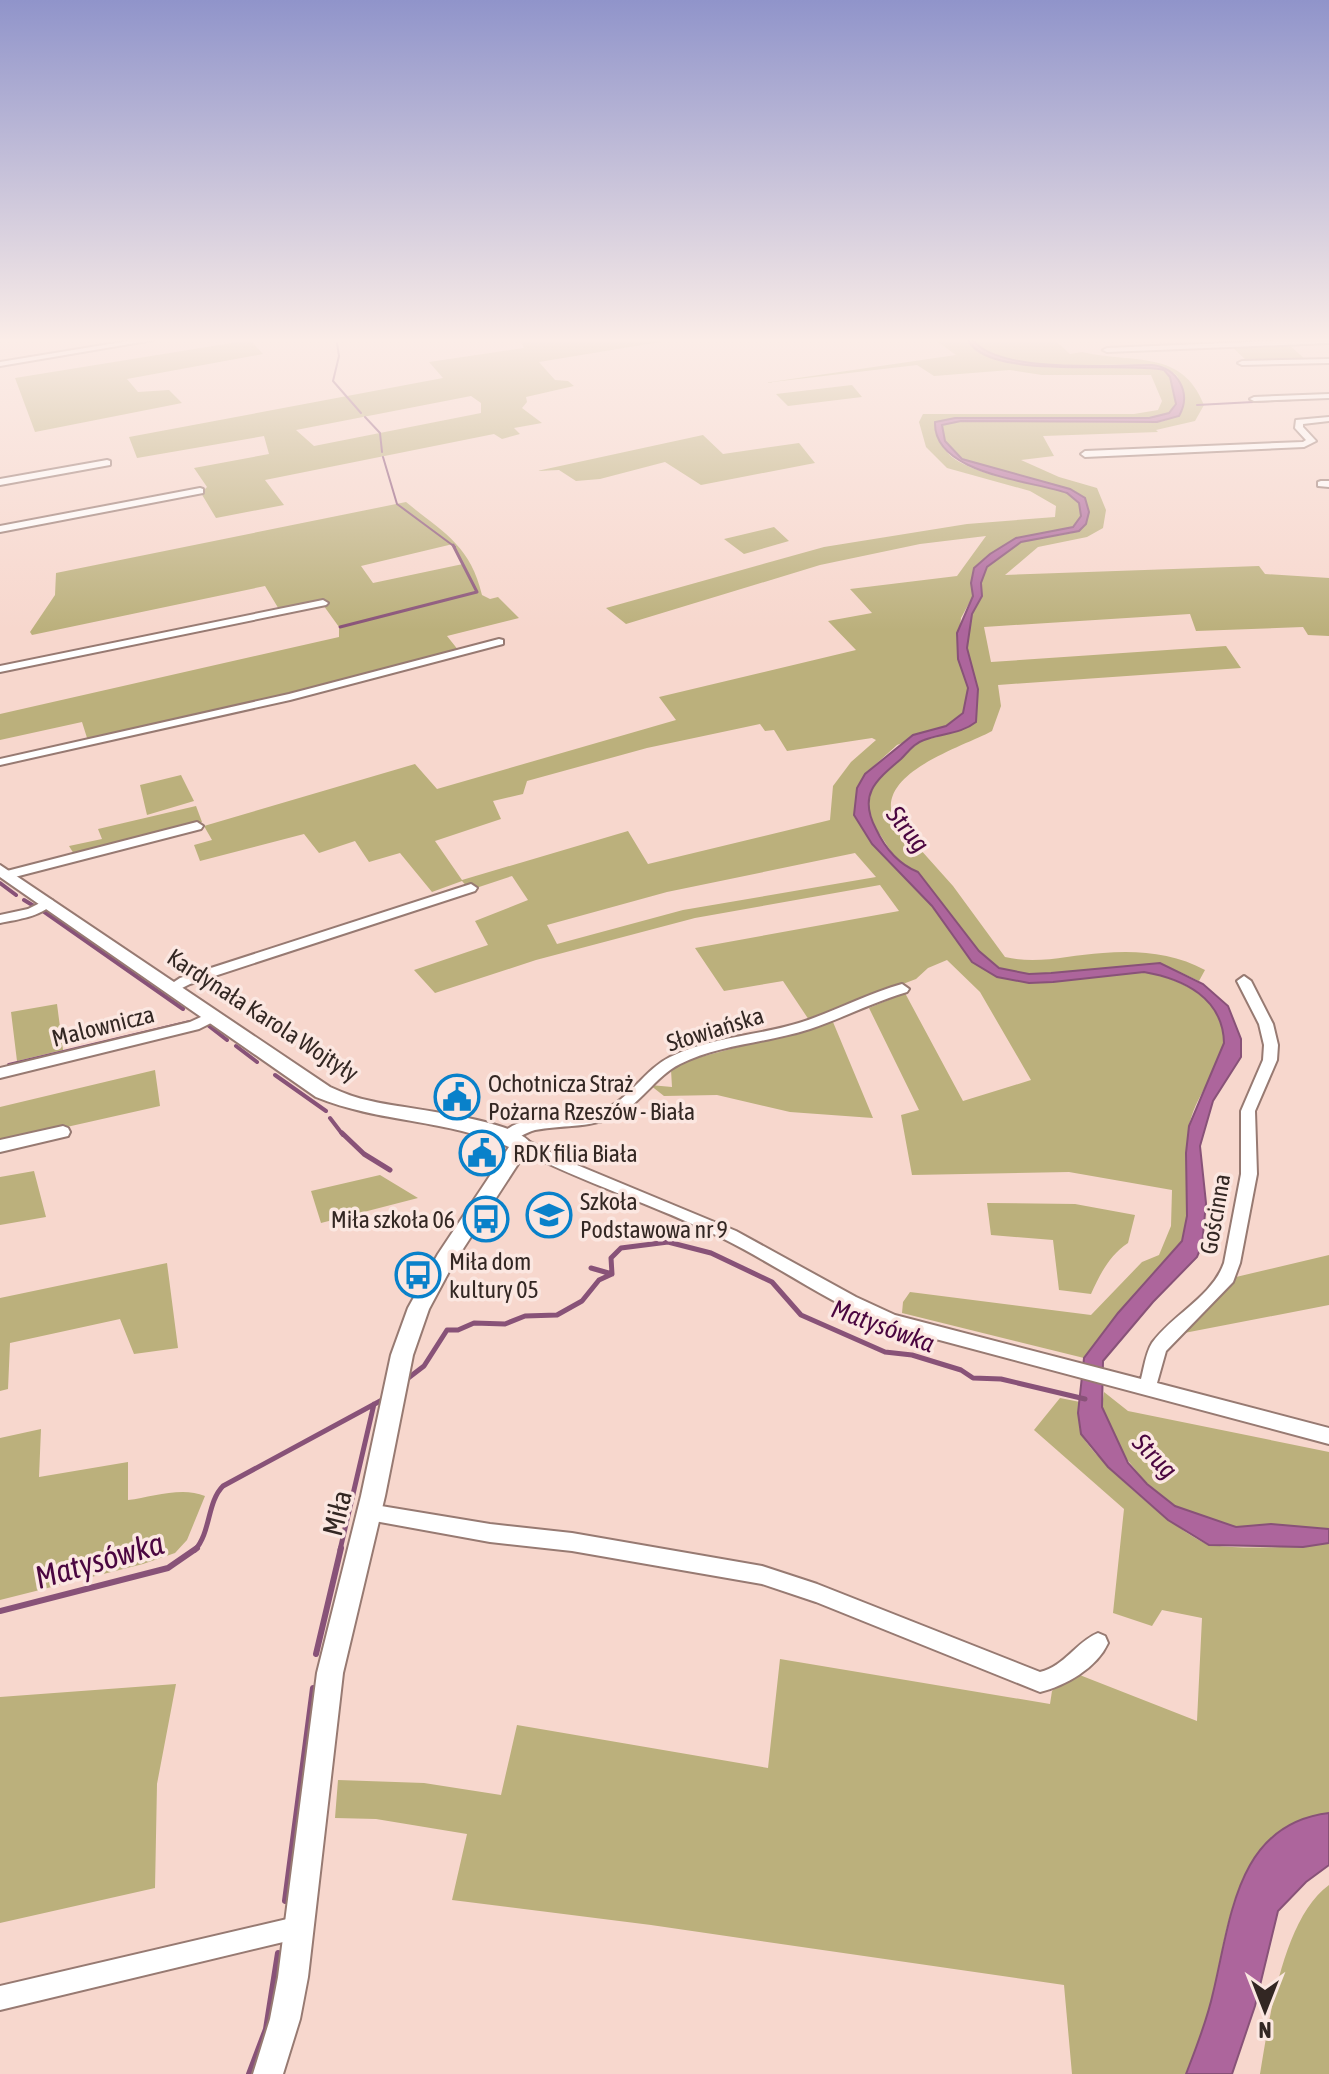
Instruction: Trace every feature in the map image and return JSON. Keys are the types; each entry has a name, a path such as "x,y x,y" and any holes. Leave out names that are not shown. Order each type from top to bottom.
{"street":[{"path":"1085,454 1304,444 1312,441 1309,437"},
{"path":"0,482 107,463"},
{"path":"0,529 200,491"},
{"path":"0,669 323,603"},
{"path":"0,762 290,697 499,642"},
{"path":"3,872 197,826"},
{"name":"Kardynała Karola Wojtyły","path":"3,872 337,1098 368,1109 455,1123 514,1141 557,1163 660,1203 730,1235 855,1307 905,1325 1139,1386"},
{"path":"172,988 185,981 471,888"},
{"path":"0,919 32,912 48,903"},
{"name":"Gościnna","path":"1139,1386 1158,1348 1214,1292 1227,1277 1232,1263 1249,1174 1248,1111 1270,1060 1271,1045 1266,1024 1244,981"},
{"name":"Słowiańska","path":"514,1141 512,1131 524,1127 577,1121 609,1113 674,1061 807,1025 902,989"},
{"name":"Malownicza","path":"0,1073 194,1026 214,1016"},
{"path":"0,1146 63,1132"},
{"name":"Miła","path":"268,2074 285,2019 300,1927 330,1673 369,1512 397,1374 410,1328 450,1250 514,1141"},
{"path":"1139,1386 1329,1436"},
{"path":"369,1512 490,1533 572,1542 762,1575 817,1593 1040,1682 1051,1680 1081,1661 1098,1643"},
{"path":"0,1998 300,1927"}],"shaded area":[{"path":"130,437 259,437 137,458"},
{"path":"264,437 304,437 314,446 361,437 480,437 265,480 284,505 216,518 201,493 207,487 194,468 269,454"},
{"path":"695,437 705,437 723,454 799,443 815,463 701,485 665,462 600,479 576,481 559,470 537,471"},
{"path":"923,437 940,437 947,452 969,467 1067,493 1079,503 1081,516 1073,527 1016,538 974,568 971,583 973,596 961,618 958,648 958,659 968,688 963,713 946,726 897,745 865,774 857,788 854,815 872,844 932,906 972,962 1053,982 1144,972 1158,975 1204,997 1223,1022 1226,1037 1222,1054 1190,1121 1187,1145 1189,1201 1182,1241 1162,1268 1117,1314 1084,1358 902,1313 903,1302 910,1292 1091,1315 1142,1262 1159,1255 1171,1226 1172,1190 1069,1172 912,1175 901,1115 919,1110 869,1008 905,993 963,1101 1031,1080 980,992 947,960 928,968 916,979 809,1020 783,981 724,991 695,948 899,911 880,885 695,918 536,960 435,993 414,970 488,945 475,921 528,900 512,876 470,890 462,881 432,892 400,853 369,862 355,841 319,853 304,834 200,861 194,845 212,840 204,826 415,764 437,789 676,720 659,697 856,650 828,621 872,613 850,589 957,576 986,536 920,544 820,565 626,624 606,608 824,547 967,524 1055,517 1056,506 1030,491 947,468 926,447","holes":["760,724 765,731 774,730 787,751 872,738 876,740 851,762 833,786 830,820 648,864 628,831 462,880 435,841 501,819 493,801 523,794 527,781 647,748","855,853 876,877 683,910 557,944 547,925 667,892"]},
{"path":"944,437 1043,437 1054,456 1021,460 1059,477 1097,488 1106,510 1103,528 1087,537 1038,547 1005,575 1259,566 1265,574 1329,578 1329,636 1308,635 1303,627 1196,631 1190,614 984,627 991,662 1226,646 1241,668 998,685 1001,706 992,731 908,775 896,789 891,803 894,820 953,886 1005,957 1030,960 1116,952 1155,954 1205,970 1199,981 1160,963 1029,974 999,968 979,951 918,872 906,868 894,856 869,818 866,807 876,779 922,740 938,737 976,715 978,689 967,648 972,614 982,596 981,583 987,567 1021,542 1072,533 1086,524 1086,502 1070,489 962,459"},
{"path":"944,437 962,459 1070,489 1085,498 1089,512 1086,524 1079,531 1021,542 987,567 981,583 982,596 972,614 967,648 978,689 976,722 958,731 920,741 911,748 872,790 869,798 871,817 893,855 918,872 979,951 999,968 1029,974 1160,963 1203,984 1228,1006 1241,1039 1241,1057 1213,1101 1200,1146 1206,1203 1202,1245 1197,1257 1153,1302 1103,1361 1102,1407 1128,1463 1147,1484 1175,1506 1236,1527 1271,1524 1329,1529 1329,1543 1303,1547 1209,1545 1168,1520 1108,1467 1081,1434 1078,1413 1084,1358 1118,1313 1182,1241 1187,1216 1189,1126 1224,1043 1217,1014 1199,993 1187,986 1144,972 1029,983 997,977 972,962 932,906 872,844 854,815 857,788 865,774 913,735 946,726 963,713 968,688 958,659 957,633 973,596 971,583 974,568 1016,538 1073,527 1081,516 1079,503 1067,493 1008,479 966,464 949,453 939,439"},
{"path":"406,502 443,531 462,551 477,578 482,595 490,599 498,597 519,618 447,636 459,651 332,685 88,741 82,722 0,740 0,714 339,637 339,627 321,602 280,611 265,586 32,635 30,632 55,595 56,573","holes":["453,544 463,564 373,583 361,566"]},
{"path":"774,527 789,541 744,554 724,539"},
{"path":"181,775 194,801 147,815 140,785"},
{"path":"196,806 202,822 74,854 69,846 102,839 98,829"},
{"path":"57,1004 63,1050 17,1061 11,1012"},
{"path":"833,1022 873,1118 790,1112 717,1095 664,1096 650,1085 672,1087 671,1070 689,1060"},
{"path":"155,1070 160,1106 0,1142 0,1107"},
{"path":"34,1171 46,1217 0,1225 0,1177"},
{"path":"380,1175 418,1198 321,1223 311,1191"},
{"path":"987,1203 1075,1204 1135,1215 1128,1243 1110,1260 1091,1294 1059,1290 1053,1240 991,1235"},
{"path":"1329,1255 1329,1305 1179,1334 1236,1277"},
{"path":"167,1263 178,1348 134,1354 120,1319 10,1343 8,1389 0,1391 0,1298"},
{"path":"1104,1392 1128,1411 1329,1452 1329,1529 1236,1527 1175,1506 1147,1484 1121,1452 1102,1406"},
{"path":"1060,1398 1080,1402 1081,1433 1101,1460 1162,1514 1199,1540 1211,1545 1240,1547 1329,1543 1329,1813 1298,1821 1274,1836 1256,1856 1242,1880 1225,1935 1208,2014 1186,2074 1072,2074 1064,1985 651,1925 452,1900 467,1834 376,1819 335,1818 338,1780 424,1783 501,1795 517,1725 768,1768 780,1659 1050,1704 1052,1691 1072,1672 1197,1721 1202,1618 1162,1610 1152,1626 1113,1613 1124,1509 1034,1430"},
{"path":"41,1429 39,1477 128,1462 128,1500 177,1492 205,1496 187,1540 175,1553 143,1564 0,1600 0,1438"},
{"path":"176,1684 157,1784 155,1888 0,1923 0,1697"},
{"path":"1329,1813 1329,1865 1306,1882 1278,1911 1255,2006 1232,2074 1186,2074 1208,2014 1233,1906 1256,1855 1274,1835 1298,1821"},
{"path":"1329,1885 1329,2074 1260,2074 1274,1999 1289,1945 1313,1900"}],"waterway":[{"path":"380,437 382,452"},
{"path":"383,457 397,504 453,546"},
{"path":"340,627 477,592 453,546"},
{"path":"0,883 16,895"},
{"path":"24,900 34,906"},
{"path":"43,911 183,1009"},
{"path":"9,1065 190,1022"},
{"path":"209,1026 227,1040"},
{"path":"236,1046 257,1062"},
{"path":"275,1075 326,1111"},
{"path":"330,1118 343,1135"},
{"path":"342,1133 364,1154 390,1170"},
{"name":"Matysówka","path":"612,1274 611,1258 621,1248 668,1242 711,1253 772,1282 801,1315 885,1352 912,1355 961,1370 973,1378 1001,1379 1085,1399"},
{"path":"591,1268 612,1274"},
{"name":"Matysówka","path":"407,1379 424,1366 447,1330 458,1330 474,1323 505,1324 525,1316 557,1315 582,1301 599,1280 612,1274"},
{"name":"Matysówka","path":"374,1404 382,1400"},
{"name":"Matysówka","path":"196,1549 204,1535 214,1500 223,1486 374,1404"},
{"path":"340,1550 374,1404"},
{"path":"316,1654 341,1548"},
{"name":"Matysówka","path":"0,1611 168,1568 196,1549"},
{"path":"285,1901 313,1688"},
{"path":"249,2074 266,2029 278,1953"}],"place":[{"name":"Ochotnicza Straż Pożarna Rzeszów - Biała","path":"457,1097"},
{"name":"RDK filia Biała","path":"482,1153"},
{"name":"Szkoła Podstawowa nr 9","path":"549,1215"},
{"name":"Miła szkoła 06","path":"486,1219"},
{"name":"Miła dom kultury 05","path":"418,1275"}],"water label":[{"name":"Strug","path":"908,829"},
{"name":"Strug","path":"1155,1456"}]}
